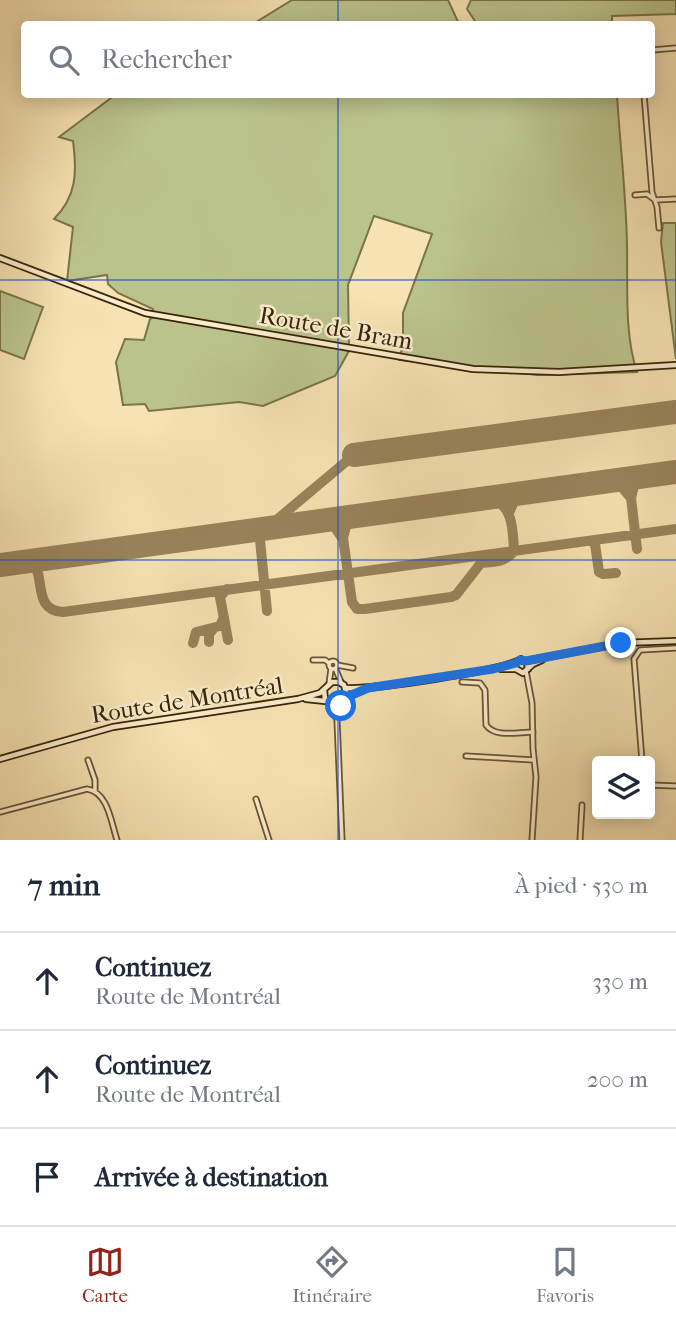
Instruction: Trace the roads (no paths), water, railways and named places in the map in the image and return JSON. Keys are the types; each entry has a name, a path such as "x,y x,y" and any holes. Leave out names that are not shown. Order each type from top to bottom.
{"main road":[{"name":"Route de Bram","path":"1,261 145,313 446,365 514,372 676,365"},
{"path":"521,669 520,660 552,657 621,643 676,641"},
{"path":"368,688 347,697 342,704 329,703 324,696 324,689 335,682 344,686 368,688 493,669 521,669 552,657"},
{"path":"521,669 526,661"},
{"path":"344,686 347,697"},
{"name":"Route de Montréal","path":"0,759 113,727 298,699 320,693 324,689"},
{"name":"Route de Montréal","path":"298,699 329,703"}],"street":[{"path":"655,50 676,48"},
{"path":"644,98 652,192 659,228"},
{"path":"635,195 648,194 655,200 676,199"},
{"path":"642,756 634,659 640,650 676,648"},
{"path":"313,660 325,660 333,666 344,686"},
{"path":"333,666 353,668"},
{"path":"329,684 333,666"},
{"path":"521,669 528,682 532,703 536,777 532,840"},
{"path":"462,682 480,683 485,690 488,730 494,733 533,732"},
{"path":"329,703 337,720"},
{"path":"342,704 337,720 342,839"},
{"path":"466,756 534,760"},
{"path":"88,760 95,780 95,790"},
{"path":"655,785 676,786"},
{"path":"0,812 87,789 95,790 101,796 117,840"},
{"path":"256,799 269,840"},
{"path":"580,840 582,805"}]}
